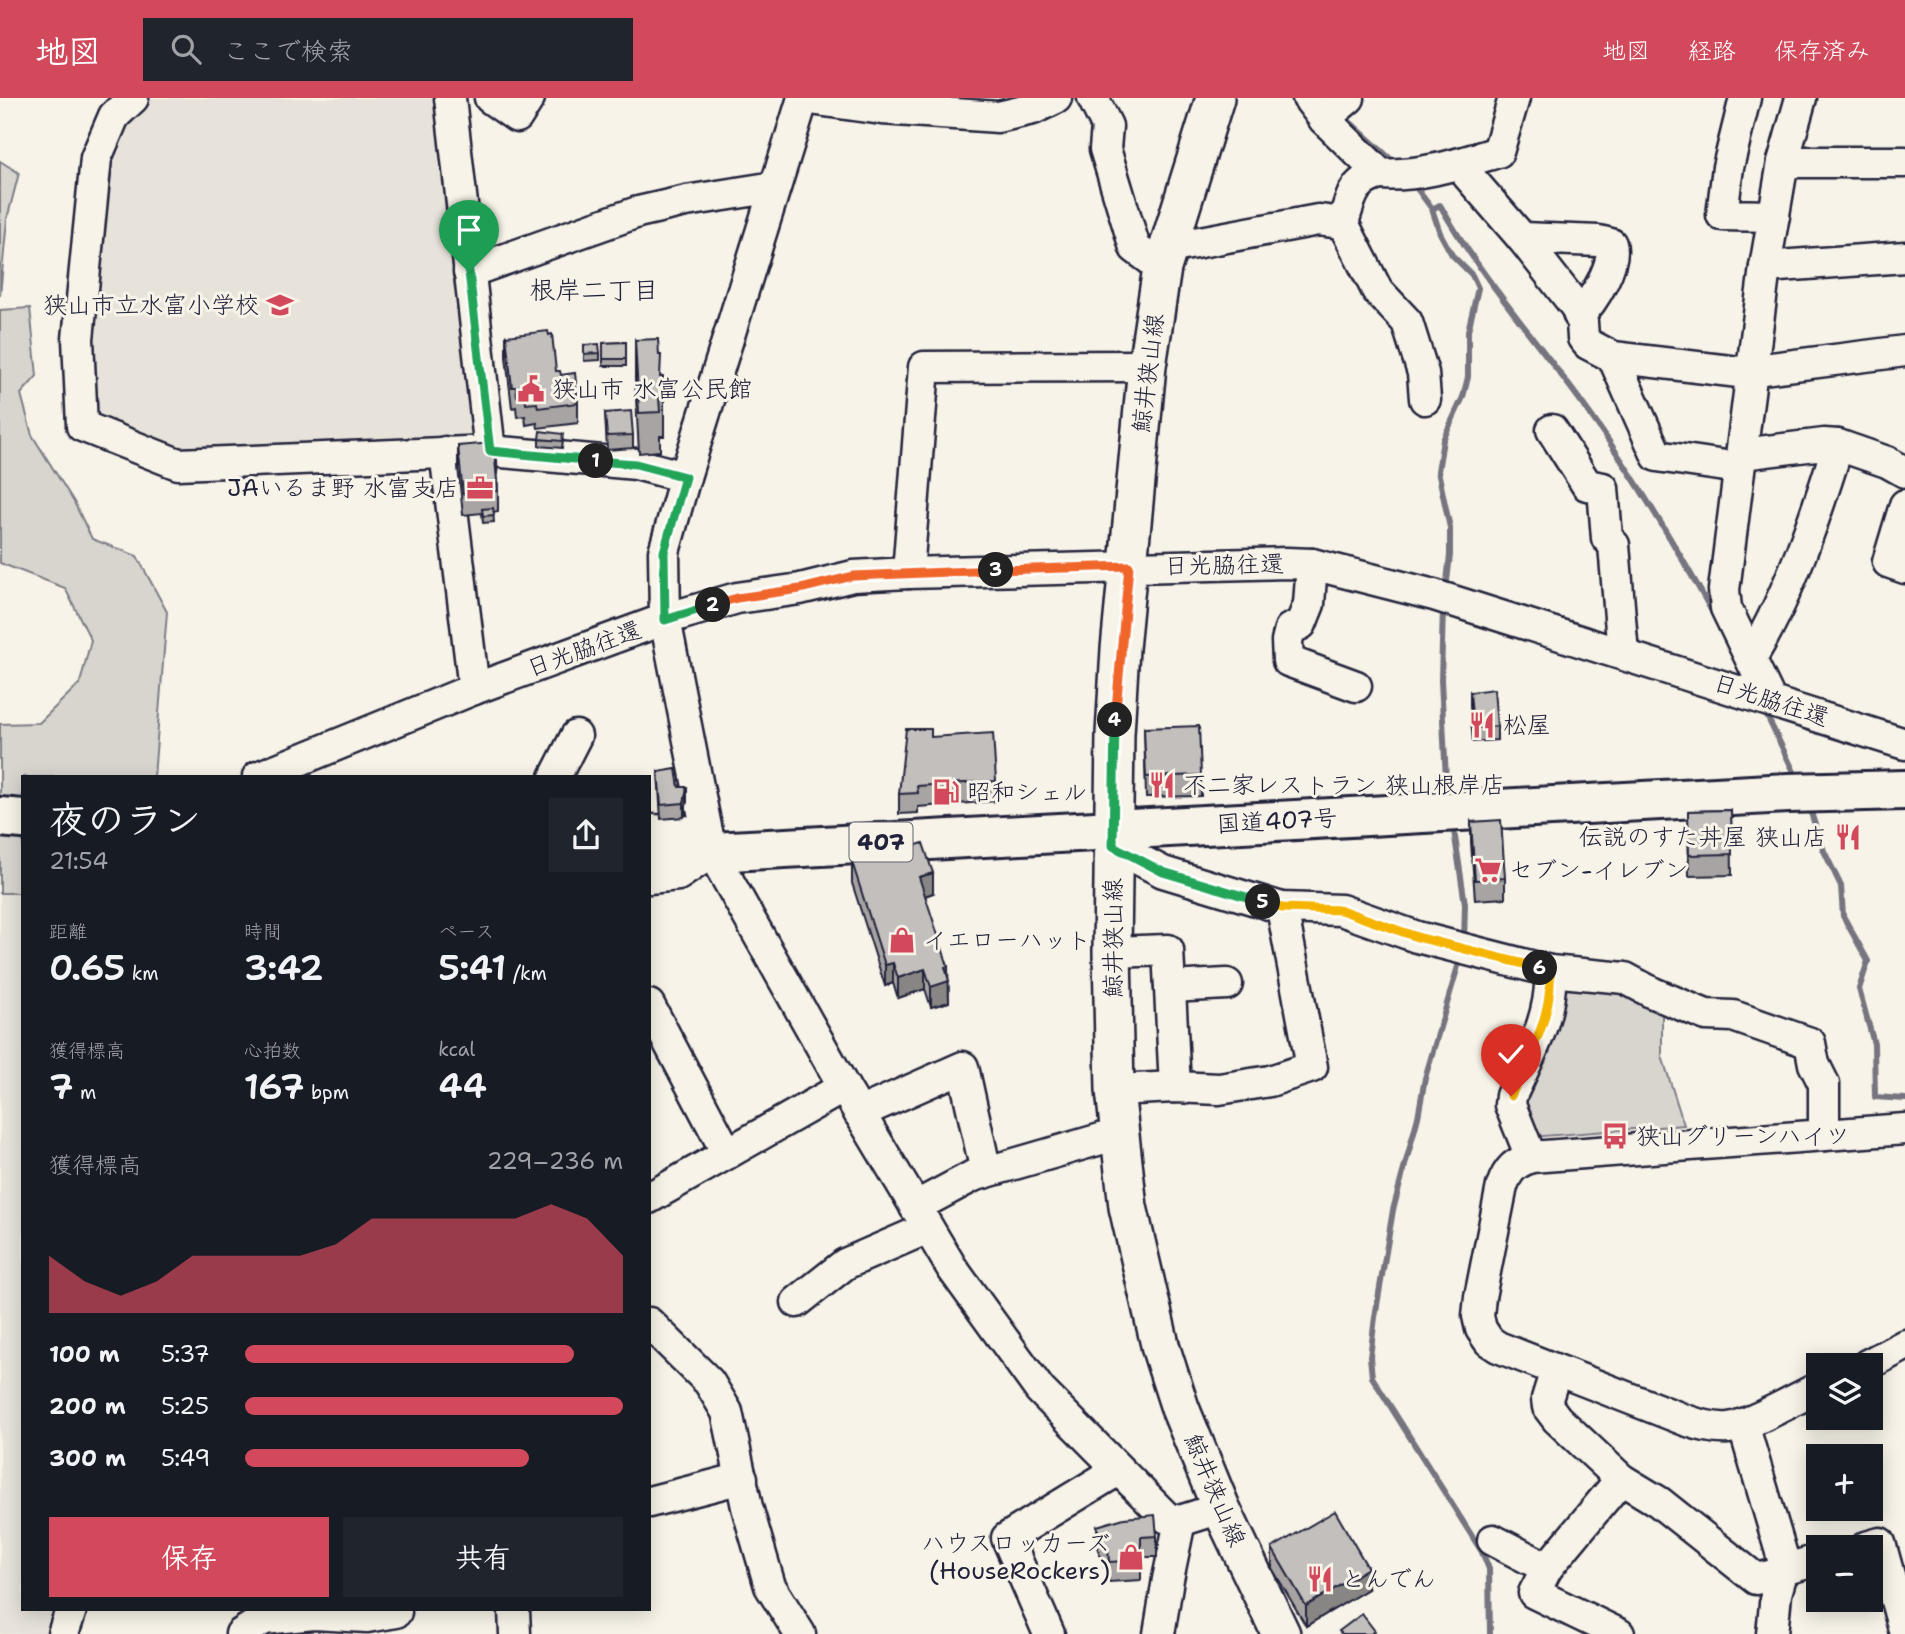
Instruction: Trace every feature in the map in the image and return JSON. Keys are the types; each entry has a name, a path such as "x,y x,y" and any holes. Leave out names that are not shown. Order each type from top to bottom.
{"highway":[{"name":"国道407号","path":"651,852 710,842 1112,837 1451,812 1788,793 1905,790"},
{"path":"0,817 21,819"}],"main road":[{"name":"鯨井狭山線","path":"1215,98 1165,258 1147,366 1115,722 1112,837 1115,1090 1128,1207 1161,1349 1180,1408 1221,1508 1281,1634"}],"street":[{"path":"133,98 114,116 96,158 78,339 82,426 178,464 490,451 636,464 685,477"},
{"path":"450,98 490,451"},
{"path":"490,98 517,117 529,98"},
{"path":"1056,98 1033,109 998,117 882,109 803,98 664,552 665,620 710,842 844,1087 952,1268 1040,1390 1167,1518 1180,1521 1221,1508"},
{"path":"1093,98 1107,126 1105,149 1135,247 1165,258 1318,220 1343,223"},
{"path":"1425,399 1423,373 1407,322 1377,290 1343,223 1353,192 1365,178 1458,164 1498,152 1514,98"},
{"path":"1745,98 1728,167 1722,215 1774,216"},
{"path":"1759,696 1751,658 1726,608 1724,590 1765,267 1783,162 1801,98"},
{"path":"1331,106 1398,174"},
{"path":"1783,162 1905,162"},
{"path":"1458,164 1522,238 1576,307 1583,338 1588,344 1613,357 1739,372 1905,351"},
{"path":"469,272 638,212 686,201 775,187"},
{"path":"1522,238 1599,241 1611,244 1612,260 1591,304 1579,315"},
{"path":"1765,267 1905,257"},
{"path":"1613,357 1657,456 1740,461 1824,444 1838,445 1887,462 1905,472"},
{"path":"908,573 924,368 1147,366"},
{"path":"1552,430 1587,485 1603,488 1607,538 1614,545 1623,654"},
{"path":"1751,658 1765,635 1816,514 1838,445"},
{"path":"445,452 474,689"},
{"path":"1905,505 1888,562 1905,568"},
{"path":"1312,564 1309,604 1301,624 1290,629 1287,640 1288,661 1356,686"},
{"name":"日光脇往還","path":"263,775 474,689 665,620 737,598 800,589 853,576 1129,566 1312,564 1449,600 1905,744"},
{"path":"1871,732 1905,725"},
{"path":"556,775 576,736"},
{"path":"651,830 710,842"},
{"path":"1112,837 1163,872 1282,908 1341,910 1417,937 1550,971 1625,978 1706,1015 1733,1016 1810,1043 1814,1064 1824,1084 1824,1135"},
{"path":"651,878 678,875 710,842"},
{"path":"1115,1090 1175,1087 1219,1089 1270,1081 1312,1067 1282,908"},
{"path":"1112,952 1168,950 1175,1087"},
{"path":"1531,1157 1510,1105 1511,1096 1542,1027 1550,998 1550,971"},
{"path":"1170,987 1227,984"},
{"path":"651,1009 727,1153"},
{"path":"859,1113 963,1067 986,1172"},
{"path":"651,1197 844,1087"},
{"path":"1806,1394 1730,1428 1699,1425 1498,1347 1489,1341 1481,1329 1478,1316 1506,1173 1517,1162 1531,1157 1905,1129"},
{"path":"797,1302 845,1264 921,1217 973,1176 1118,1134"},
{"path":"651,1325 709,1382 727,1412 747,1507 770,1586 800,1634"},
{"path":"1883,1357 1905,1345"},
{"path":"1556,1370 1547,1399 1548,1407 1557,1419 1621,1479 1659,1502 1756,1579 1806,1564"},
{"path":"1743,1424 1784,1571 1776,1594 1772,1634"},
{"path":"1049,1634 1007,1538 1118,1470"},
{"path":"651,1501 741,1478"},
{"path":"1619,1634 1534,1593 1547,1568 1621,1479"},
{"path":"1159,1634 1180,1521"},
{"path":"1493,1540 1547,1568"},
{"path":"1883,1554 1905,1633"},
{"path":"63,1634 71,1611"},
{"path":"514,1611 515,1634"},
{"path":"241,1634 264,1619 314,1614 387,1621"}],"shaded area":[{"name":"狭山市立水富小学校","path":"145,98 439,98 481,426 472,440 180,453 104,422 89,409 98,201 123,118"},
{"path":"0,161 19,173 7,219 0,296"},
{"path":"30,308 37,376 21,394 32,435 74,502 92,539 137,556 167,612 154,775 21,775 21,800 0,799 0,724 39,723 80,683 91,640 65,588 0,563 0,310"},
{"path":"0,837 21,839 21,893 0,893"},
{"path":"0,855 21,856 21,1611 57,1611 47,1634 0,1634"},
{"path":"1555,980 1622,985 1662,1005 1662,1056 1684,1125 1531,1137 1517,1099"}],"building":[{"path":"548,331 549,335 552,334 556,371 560,371 561,375 575,373 578,403 538,408 537,403 526,404 525,395 517,396 516,387 512,387 506,336"},
{"path":"658,339 664,397 659,397 660,412 639,413 635,340"},
{"path":"626,342 626,359 603,359 603,343"},
{"path":"599,344 600,353 584,354 584,345"},
{"path":"631,411 633,435 607,436 605,413"},
{"path":"540,431 563,434 562,441 539,439"},
{"path":"493,443 496,449 498,491 463,494 458,446"},
{"path":"493,508 494,515 483,516 482,509"},
{"path":"1494,689 1497,726 1473,728 1470,692"},
{"path":"1199,726 1201,775 1146,777 1144,728"},
{"path":"906,729 931,729 931,737 993,733 996,781 917,786 918,793 899,794"},
{"path":"676,769 679,787 687,787 684,803 661,805 658,772"},
{"path":"1731,810 1732,854 1689,855 1688,811"},
{"name":"セブン-イレブン","path":"1501,820 1505,878 1475,880 1471,822"},
{"name":"イエローハット","path":"910,843 911,847 923,843 933,873 919,877 948,966 945,967 949,981 931,987 925,969 898,978 893,963 885,965 852,862"},
{"name":"とんでん","path":"1335,1511 1368,1568 1306,1606 1272,1548"},
{"path":"1155,1515 1157,1536 1141,1537 1141,1560 1109,1562 1108,1547 1104,1548 1097,1526 1124,1518"},
{"path":"1362,1614 1375,1631 1371,1634 1342,1634 1339,1631"}],"waterway":[{"path":"1341,114 1395,163"},
{"path":"1412,182 1432,209 1440,233 1452,255 1472,275 1478,288 1468,331 1468,377 1463,397 1443,440 1438,471 1450,528 1446,590"},
{"path":"1432,209 1440,205 1490,281 1600,428 1651,507 1714,615"},
{"path":"1443,608 1441,680 1447,800"},
{"path":"1763,708 1798,780"},
{"path":"1809,807 1824,851 1841,886 1843,916 1868,961 1859,989 1874,1044 1875,1097 1905,1099"},
{"path":"1453,824 1465,904 1464,942"},
{"path":"1461,956 1425,1078 1418,1117 1393,1210 1370,1357 1372,1377 1482,1552 1489,1569 1490,1634"}],"place":[{"name":"狭山市立水富小学校","path":"280,305"},
{"name":"狭山市 水富公民館","path":"531,389"},
{"name":"JAいるま野 水富支店","path":"480,488"},
{"name":"松屋","path":"1482,725"},
{"name":"不二家レストラン 狭山根岸店","path":"1162,785"},
{"name":"昭和シェル","path":"946,792"},
{"name":"伝説のすた丼屋 狭山店","path":"1848,837"},
{"name":"セブン-イレブン","path":"1488,870"},
{"name":"イエローハット","path":"902,940"},
{"name":"狭山グリーンハイツ","path":"1615,1136"},
{"name":"ハウスロッカーズ (HouseRockers)","path":"1131,1557"},
{"name":"とんでん","path":"1320,1579"}],"district":[{"name":"根岸二丁目","path":"594,290"}],"route":[{"path":"469,272 490,451 636,464 685,477 664,552 665,620 737,598 800,589 853,576 1129,566 1115,734 1113,846 1163,872 1282,908 1341,910 1417,937 1550,971 1550,998 1542,1027 1511,1096"}]}
